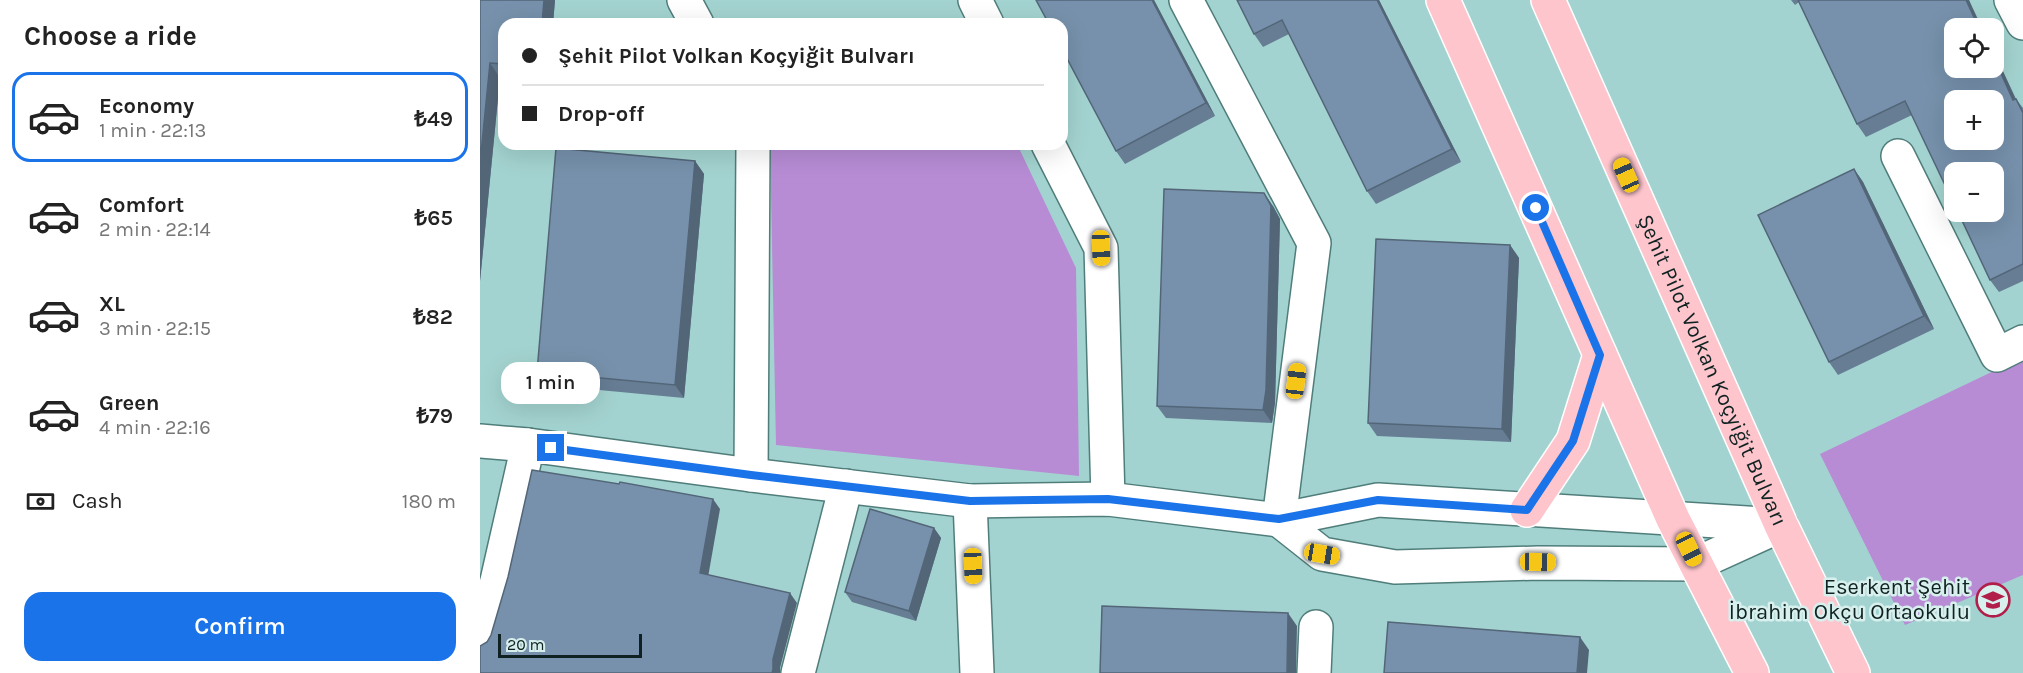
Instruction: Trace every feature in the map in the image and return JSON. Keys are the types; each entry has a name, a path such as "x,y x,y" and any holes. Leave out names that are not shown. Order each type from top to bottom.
{"main road":[{"path":"1443,0 1673,519 1752,673"},
{"name":"Şehit Pilot Volkan Koçyiğit Bulvarı","path":"1548,0 1781,525 1853,673"},
{"path":"1527,510 1573,441 1600,355"}],"street":[{"path":"684,0 694,18"},
{"path":"975,0 984,18"},
{"path":"1186,0 1314,243 1279,519"},
{"path":"2011,0 2023,23"},
{"path":"751,475 753,150"},
{"path":"1051,150 1101,248 1108,499"},
{"path":"1898,156 1997,355 2023,342"},
{"path":"480,441 528,445 970,501 1108,499 1279,519 1378,500 1781,525"},
{"path":"480,639 488,580 528,445"},
{"path":"798,673 846,486"},
{"path":"970,501 977,673"},
{"path":"1279,519 1322,554 1395,567 1538,562 1696,564 1781,525"},
{"path":"1314,673 1316,627"}],"shaded area":[{"path":"770,150 1020,150 1076,268 1079,476 776,445"},
{"path":"2023,357 2023,575 1905,625 1820,454"}],"building":[{"path":"480,0 544,0 542,18 498,18 498,64 490,63 480,163"},
{"path":"1036,0 1152,0 1206,103 1116,151 1068,60 1068,18 1046,18"},
{"path":"1237,0 1377,0 1452,149 1367,191 1282,20 1254,34"},
{"path":"1798,0 1966,0 1974,18 1944,18 1944,78 2003,78 2013,100 2016,99 2023,113 2023,264 1990,280 1963,222 2004,222 2004,162 1944,162 1944,183 1905,101 1857,124"},
{"path":"556,150 695,161 675,385 537,372"},
{"path":"1854,169 1924,316 1829,362 1758,215"},
{"path":"1164,189 1264,193 1271,206 1266,390 1263,410 1157,406"},
{"path":"1376,239 1510,245 1502,429 1368,423"},
{"path":"532,470 619,484 620,482 713,499 700,573 790,593 773,659 772,673 480,673 480,646 487,642 491,635 508,577"},
{"path":"870,509 934,528 909,611 845,592"},
{"path":"1102,606 1288,613 1287,673 1100,673"},
{"path":"1388,622 1580,637 1577,673 1384,673"}],"place":[{"name":"Eserkent Şehit İbrahim Okçu Ortaokulu","path":"1993,600"}],"route":[{"path":"551,448 970,501 1108,499 1279,519 1378,500 1527,510 1573,441 1600,355 1536,208"}]}
